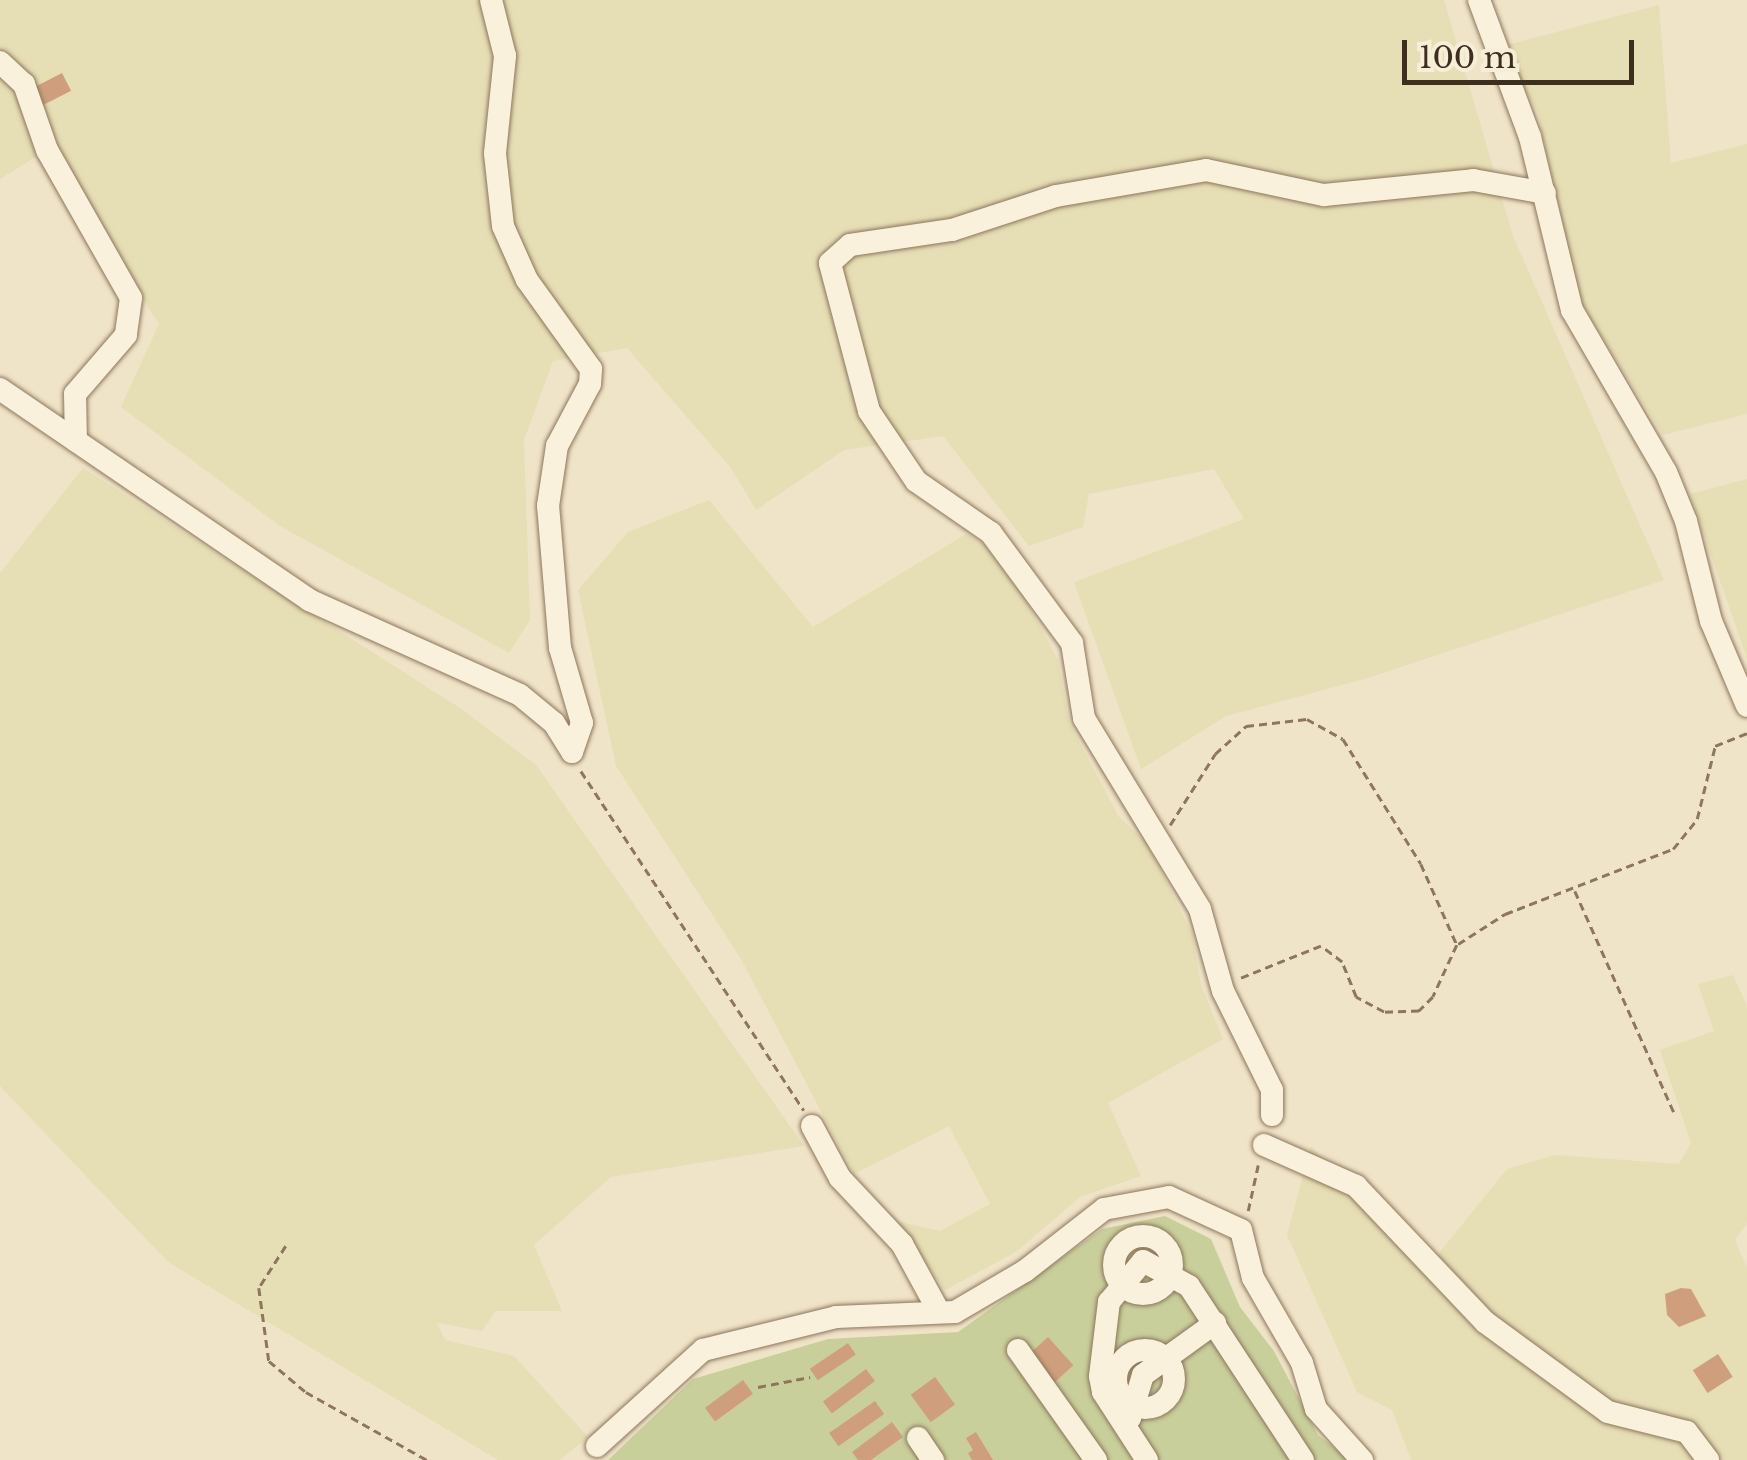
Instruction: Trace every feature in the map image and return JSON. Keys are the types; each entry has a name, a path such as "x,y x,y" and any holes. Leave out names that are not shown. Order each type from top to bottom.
{"street":[{"path":"491,0 506,56 494,153 503,226 528,280 591,369 557,446 548,506 560,648 582,723 572,752"},
{"path":"1479,0 1545,194 1572,310 1666,472 1711,622 1747,706"},
{"path":"0,62 24,84 47,150 131,298 126,334 75,394 76,440"},
{"path":"1272,1116 1272,1090 1222,986 1211,934 1161,839 1084,718 1072,644 991,533 916,481 869,411 830,263 850,245 952,230 1056,196 1206,170 1324,195 1473,180 1545,194"},
{"path":"0,388 309,600 520,695 554,723 572,752"},
{"path":"812,1126 840,1178 902,1244 938,1310"},
{"path":"1264,1145 1356,1186 1485,1322 1608,1412 1687,1432 1708,1460"},
{"path":"597,1446 703,1350 836,1316 969,1306 1104,1209 1169,1197 1240,1230 1253,1278 1302,1364 1316,1409 1362,1460"},
{"path":"1147,1460 1100,1376 1106,1314 1122,1284 1143,1261 1189,1286 1302,1460"},
{"path":"1128,1432 1132,1405 1143,1375 1214,1323"},
{"path":"1018,1350 1096,1460"},
{"path":"918,1438 933,1460"}],"path":[{"path":"1161,839 1215,754 1246,726 1308,719 1342,739 1422,864 1457,946"},
{"path":"1222,986 1278,958 1320,946 1342,962 1356,997 1384,1012 1419,1011 1434,996 1457,946 1504,914 1672,849 1697,819 1715,746 1747,733"},
{"path":"572,752 652,888 770,1051 812,1126"},
{"path":"1574,889 1674,1112"},
{"path":"1240,1230 1264,1145"},
{"path":"286,1246 259,1288 269,1361 306,1392 427,1460"},
{"path":"758,1387 810,1378"}],"shaded area":[{"path":"0,0 1444,0 1513,236 1664,580 1368,678 1226,716 1141,769 1074,582 1244,519 1214,469 1089,494 1083,527 1029,546 943,436 844,450 756,510 731,468 627,348 553,361 524,440 530,620 509,653 280,526 121,407 159,324 47,150 0,179"},
{"path":"1659,5 1671,163 1747,144 1747,414 1663,435 1578,298 1538,113 1503,46"},
{"path":"83,468 460,708 536,765 804,1146 611,1177 534,1245 562,1311 496,1311 482,1331 437,1323 445,1340 514,1356 588,1437 560,1460 498,1460 168,1262 0,1086 0,573"},
{"path":"1747,479 1747,659 1690,494"},
{"path":"709,500 813,627 966,534 987,546 1018,585 1058,660 1069,722 1119,817 1148,844 1193,936 1201,985 1223,1039 1108,1103 1141,1176 1080,1197 1016,1252 945,1290 896,1221 940,1231 990,1204 949,1126 854,1174 741,959 616,766 578,590 628,532"},
{"path":"1733,975 1747,1006 1747,1223 1735,1240 1747,1268 1747,1460 1411,1460 1392,1410 1357,1392 1287,1235 1311,1146 1426,1269 1507,1169 1555,1155 1679,1164 1691,1143 1660,1050 1714,1031 1698,984"}],"green space":[{"path":"1165,1216 1211,1239 1240,1307 1274,1351 1318,1435 1350,1460 608,1460 693,1379 828,1339 958,1332 1102,1229"}],"building":[{"path":"62,73 71,91 40,107 31,89"},
{"path":"1691,1289 1706,1316 1679,1327 1667,1315 1665,1294"},
{"path":"1048,1337 1073,1365 1052,1385 1026,1356"},
{"path":"848,1343 856,1355 818,1380 810,1369"},
{"path":"1718,1354 1733,1377 1708,1393 1693,1370"},
{"path":"866,1369 875,1381 832,1413 823,1401"},
{"path":"935,1377 955,1405 931,1422 911,1395"},
{"path":"743,1380 753,1394 715,1421 705,1408"},
{"path":"875,1401 884,1414 838,1446 829,1433"},
{"path":"892,1422 903,1437 871,1460 858,1460 852,1452"},
{"path":"976,1432 993,1460 972,1460 968,1453 973,1450 966,1438"}]}
